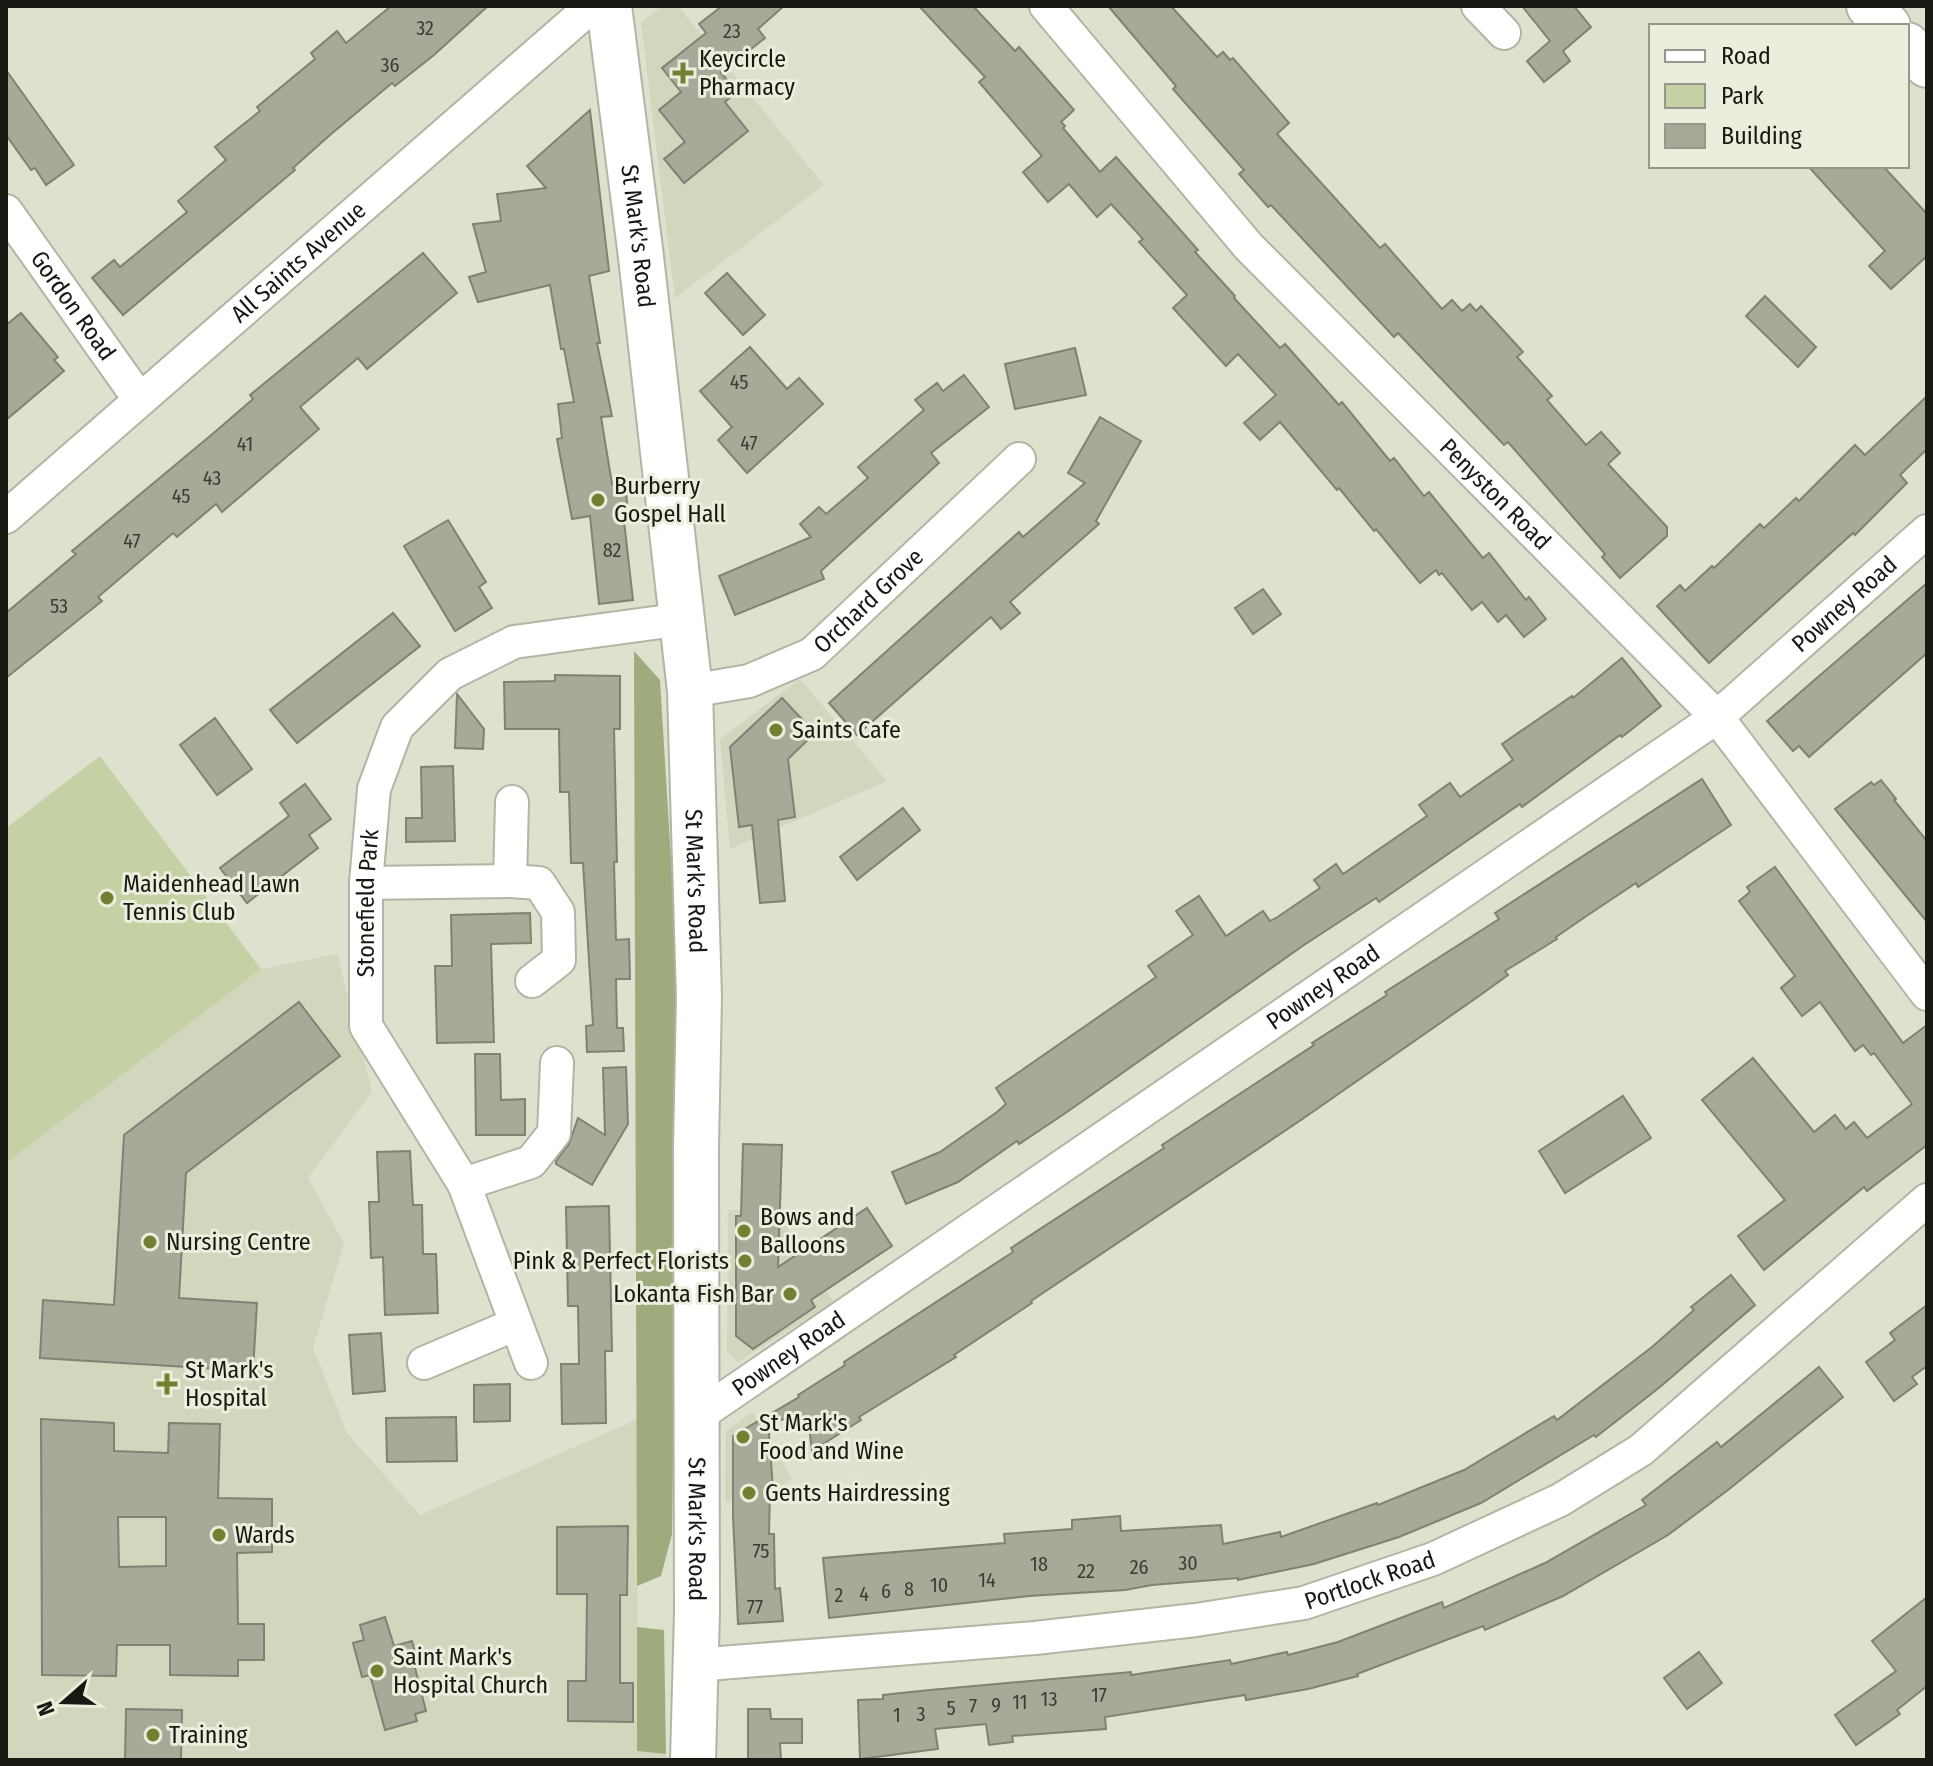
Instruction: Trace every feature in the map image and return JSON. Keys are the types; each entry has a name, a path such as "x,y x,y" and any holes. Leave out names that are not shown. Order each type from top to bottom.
{"street":[{"name":"All Saints Avenue","path":"6,517 592,6"},
{"name":"St Mark's Road","path":"609,6 690,691 699,997 693,1760"},
{"name":"Penyston Road","path":"1046,6 1249,247 1717,717 1927,994"},
{"path":"1478,6 1504,33"},
{"path":"1869,6 1886,24"},
{"path":"1909,47 1927,65"},
{"name":"Gordon Road","path":"6,211 140,400"},
{"name":"Orchard Grove","path":"690,691 749,681 812,654 1019,459"},
{"name":"Powney Road","path":"698,1416 1717,717 1927,531"},
{"name":"Stonefield Park","path":"531,1363 464,1184 366,1026 366,883 374,789 397,727 450,674 514,642 683,619"},
{"path":"510,881 512,802"},
{"path":"366,883 539,883 558,912 559,960 532,981"},
{"path":"464,1184 531,1162 554,1133 557,1063"},
{"name":"Portlock Road","path":"695,1665 1035,1638 1196,1620 1304,1603 1433,1559 1560,1500 1641,1450 1927,1200"},
{"path":"424,1363 516,1324"}],"shaded area":[{"path":"663,6 678,6 824,185 675,298 641,23"},
{"path":"800,679 887,781 730,849 720,739"},
{"name":"St Mark's Hospital","path":"337,954 372,1092 308,1178 344,1243 313,1348 347,1433 420,1515 638,1419 637,1751 666,1754 666,1760 6,1760 6,1163 261,969"},
{"path":"728,1210 779,1211 799,1251 834,1302 738,1362 727,1351"},
{"path":"752,1412 792,1478 770,1495 725,1502 726,1431"}],"green space":[{"path":"634,651 660,680 680,1006 672,1534 661,1576 637,1586"},
{"name":"Maidenhead Lawn Tennis Club","path":"100,756 261,969 6,1163 6,828"},
{"path":"637,1627 664,1630 666,1754 637,1751"}],"building":[{"path":"391,6 488,6 434,55 395,86 392,83 330,135 293,168 295,170 123,315 92,278 114,260 120,267 187,212 178,201 226,160 215,147 260,111 257,107 315,59 311,53 337,31 346,43"},
{"path":"722,6 784,6 758,29 765,38 721,73 737,91 725,102 748,131 684,183 664,159 685,142 659,110 681,92 662,68 706,33 699,24"},
{"path":"919,6 973,6 1015,51 1019,47 1074,110 1061,122 1065,126 1063,128 1100,172 1116,157 1280,348 1285,344 1339,405 1342,402 1390,461 1394,458 1424,496 1429,492 1483,558 1489,553 1526,600 1529,597 1546,619 1524,637 1506,615 1498,622 1482,602 1472,610 1442,573 1439,575 1436,570 1420,583 1280,422 1260,440 1244,423 1276,395 1238,354 1226,366 1173,308 1187,295 1139,242 1143,239 1111,204 1097,217 1069,184 1048,202 1023,172 1042,156 979,82 985,77"},
{"path":"1108,6 1171,6 1217,57 1223,52 1230,60 1233,58 1289,123 1277,134 1380,248 1385,244 1442,309 1452,300 1462,311 1470,304 1476,311 1481,306 1523,352 1517,357 1552,396 1547,400 1586,445 1601,432 1620,453 1608,464 1667,527 1667,536 1620,578 1602,557 1605,554 1508,442 1504,445 1398,333 1394,337 1271,205 1268,207 1239,174 1244,170 1173,89 1176,86"},
{"path":"1522,6 1574,6 1591,27 1563,51 1570,61 1544,82 1527,61 1550,41"},
{"path":"6,70 74,165 46,185 6,135"},
{"path":"590,110 609,271 589,276 600,343 597,343 612,416 601,417 612,484 625,482 628,512 623,512 633,600 599,604 590,516 572,519 557,439 562,438 558,404 574,402 550,285 478,302 469,277 486,272 473,224 501,221 497,194 546,188 527,166"},
{"path":"1810,168 1885,168 1927,214 1927,256 1891,289 1869,266 1885,251"},
{"path":"423,253 457,293 367,369 358,358 300,407 319,429 222,512 216,504 177,537 173,533 98,597 102,601 6,678 6,613 76,554 72,551 253,399 250,395"},
{"path":"727,273 765,315 743,335 705,293"},
{"path":"1765,296 1816,347 1798,367 1746,316"},
{"path":"21,313 58,357 54,360 64,371 6,420 6,325"},
{"path":"750,347 787,389 799,378 823,404 747,473 718,440 732,427 700,391"},
{"path":"1075,348 1086,395 1015,409 1005,364"},
{"path":"964,375 989,407 931,453 939,463 821,571 824,579 735,615 719,576 811,537 800,524 819,507 826,514 868,478 858,467 924,410 915,400 937,383 943,391"},
{"path":"1927,396 1927,449 1900,475 1907,483 1855,535 1853,533 1709,663 1657,606 1680,585 1685,591 1712,566 1714,568 1760,524 1764,528 1796,498 1799,501 1855,445 1865,455"},
{"path":"1100,417 1141,441 1096,521 1099,524 1010,602 1020,613 1001,629 991,617 857,735 829,703 1019,532 1023,537 1085,483 1068,473"},
{"path":"448,520 486,582 479,587 492,608 455,631 404,546"},
{"path":"1927,583 1927,653 1809,757 1799,746 1793,751 1767,721"},
{"path":"1263,589 1281,614 1253,634 1235,608"},
{"path":"393,613 420,646 297,743 270,710"},
{"path":"1622,658 1661,706 1622,737 1620,735 1522,807 1520,804 1379,902 1376,898 1304,945 1019,1144 1017,1141 958,1182 906,1204 892,1172 940,1152 997,1112 1006,1104 996,1088 1156,977 1148,966 1193,935 1176,911 1199,896 1226,936 1263,911 1270,921 1276,918 1320,888 1314,880 1336,864 1343,874 1427,816 1419,805 1450,783 1460,797 1513,760 1502,744 1573,698"},
{"path":"555,675 620,676 620,729 614,729 617,862 614,862 616,940 629,939 630,979 616,979 617,1028 623,1028 624,1051 587,1052 586,1026 593,1025 583,863 571,863 569,792 560,792 559,729 505,729 504,682 555,681"},
{"path":"457,694 484,729 483,749 455,748"},
{"path":"782,698 815,733 788,759 795,817 778,820 785,901 760,903 752,825 739,827 730,747"},
{"path":"215,718 252,769 217,795 180,745"},
{"path":"453,766 455,841 406,842 406,818 422,818 421,767"},
{"path":"1702,779 1731,825 1638,887 1636,883 1557,939 1505,971 1508,975 1301,1120 1031,1301 954,1355 956,1357 859,1417 861,1420 812,1451 808,1417 768,1421 773,1489 770,1491 769,1534 774,1534 775,1589 780,1588 783,1621 738,1624 733,1436 799,1397 845,1365 844,1362 1013,1252 1011,1248 1164,1148 1162,1145 1387,995 1385,992 1499,919 1495,913"},
{"path":"1881,780 1927,841 1927,922 1835,809 1871,782 1874,785"},
{"path":"305,784 331,819 309,835 318,848 247,903 220,868 289,816 280,803"},
{"path":"903,808 920,830 857,880 840,857"},
{"path":"1775,867 1903,1043 1927,1025 1927,1145 1867,1191 1864,1187 1764,1270 1738,1236 1785,1200 1702,1100 1753,1058 1814,1132 1835,1115 1846,1129 1854,1122 1867,1138 1912,1104 1874,1053 1871,1055 1863,1045 1855,1051 1820,1002 1802,1016 1781,988 1795,976 1739,901 1750,892 1747,887"},
{"path":"530,913 531,943 491,944 494,1042 437,1043 435,966 452,966 451,915"},
{"name":"Nursing Centre","path":"299,1002 340,1056 186,1173 179,1298 257,1303 253,1371 40,1358 43,1300 114,1305 124,1135"},
{"path":"475,1054 500,1054 501,1100 525,1099 525,1135 476,1135"},
{"path":"626,1067 628,1124 592,1185 556,1164 556,1161 569,1144 578,1118 605,1135 603,1068"},
{"path":"1623,1096 1651,1138 1565,1193 1539,1151"},
{"path":"743,1144 782,1145 778,1267 867,1208 892,1246 811,1300 815,1307 753,1349 736,1336 736,1216 741,1216"},
{"path":"410,1151 413,1205 422,1205 423,1254 436,1254 438,1313 385,1315 383,1257 371,1258 369,1202 379,1202 377,1152"},
{"path":"609,1206 612,1351 605,1351 606,1423 562,1424 561,1364 579,1364 578,1306 568,1306 566,1207"},
{"path":"1731,1275 1755,1305 1660,1387 1596,1437 1594,1435 1481,1503 1399,1537 1314,1564 1238,1580 1029,1596 829,1618 823,1558 1005,1543 1004,1534 1072,1529 1072,1520 1120,1516 1121,1531 1221,1525 1223,1544 1280,1532 1281,1537 1378,1505 1464,1470 1554,1416 1557,1420 1652,1347 1694,1310 1691,1307"},
{"path":"1927,1305 1927,1366 1912,1377 1917,1384 1894,1401 1866,1362 1895,1340 1890,1333"},
{"path":"381,1333 385,1391 353,1394 349,1335"},
{"path":"1819,1367 1843,1397 1728,1490 1668,1535 1563,1596 1485,1630 1483,1626 1358,1676 1308,1689 1246,1700 1245,1695 1105,1717 1106,1729 1012,1736 1013,1742 989,1745 986,1724 935,1729 938,1749 860,1759 858,1700 883,1699 883,1695 930,1690 1131,1672 1131,1675 1230,1660 1231,1664 1287,1652 1288,1655 1338,1642 1442,1602 1444,1608 1545,1563 1646,1505 1642,1500 1717,1442 1721,1447"},
{"path":"510,1384 510,1421 474,1422 474,1385"},
{"path":"456,1417 457,1461 387,1462 386,1418"},
{"name":"Wards","path":"41,1419 114,1423 114,1451 168,1453 169,1423 220,1424 218,1498 272,1499 272,1552 237,1553 238,1624 264,1624 264,1660 238,1660 238,1676 170,1675 170,1645 117,1645 116,1676 42,1675","holes":["118,1517 166,1517 166,1566 119,1567"]},
{"path":"628,1526 627,1595 620,1595 620,1683 633,1683 633,1722 568,1721 568,1681 586,1681 587,1594 557,1594 557,1527"},
{"path":"1927,1597 1927,1686 1897,1710 1900,1714 1856,1745 1835,1715 1896,1671 1872,1641"},
{"name":"Saint Mark's Hospital Church","path":"385,1617 394,1646 412,1641 418,1663 414,1664 426,1711 415,1714 417,1721 385,1730 370,1675 362,1677 353,1643 364,1640 360,1625"},
{"path":"1699,1652 1722,1683 1687,1709 1664,1678"},
{"name":"Training","path":"126,1709 182,1710 181,1760 125,1760"},
{"path":"748,1709 770,1709 771,1719 802,1719 802,1743 780,1743 781,1760 748,1760"}],"place":[{"name":"Keycircle Pharmacy","path":"683,73"},
{"name":"Burberry Gospel Hall","path":"598,500"},
{"name":"Saints Cafe","path":"776,730"},
{"name":"Maidenhead Lawn Tennis Club","path":"107,898"},
{"name":"Bows and Balloons","path":"744,1231"},
{"name":"Nursing Centre","path":"150,1242"},
{"name":"Pink & Perfect Florists","path":"745,1261"},
{"name":"Lokanta Fish Bar","path":"790,1294"},
{"name":"St Mark's Hospital","path":"167,1384"},
{"name":"St Mark's Food and Wine","path":"743,1437"},
{"name":"Gents Hairdressing","path":"749,1493"},
{"name":"Wards","path":"219,1535"},
{"name":"Saint Mark's Hospital Church","path":"377,1671"},
{"name":"Training","path":"153,1735"}]}
